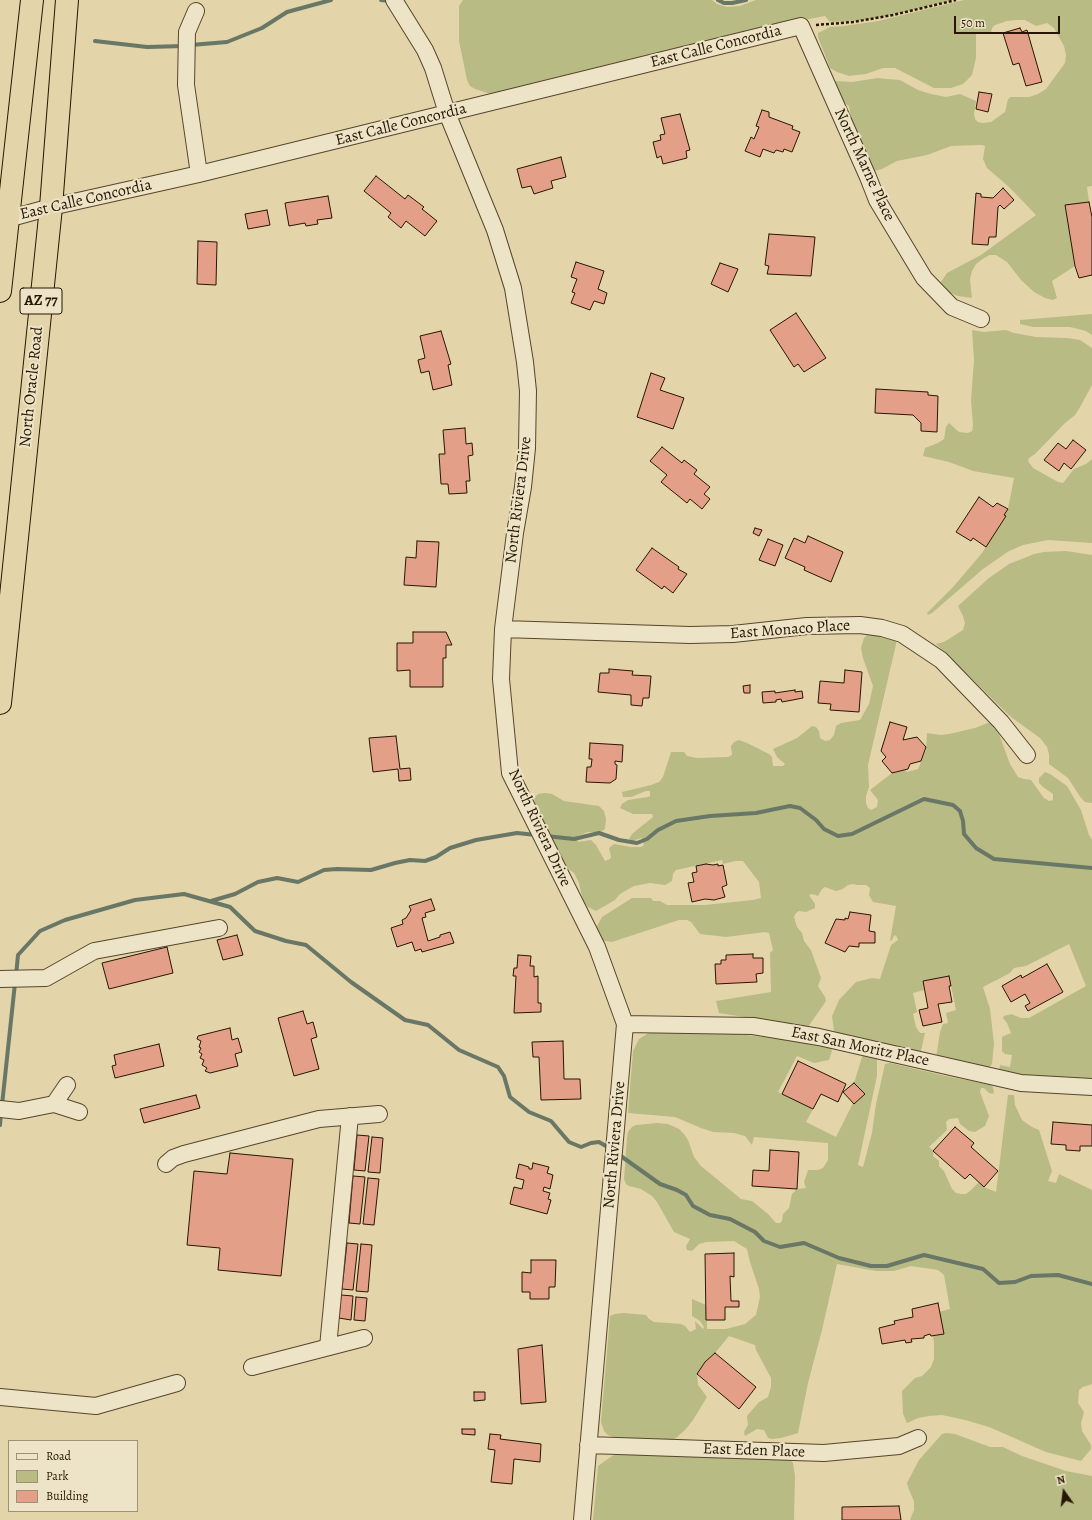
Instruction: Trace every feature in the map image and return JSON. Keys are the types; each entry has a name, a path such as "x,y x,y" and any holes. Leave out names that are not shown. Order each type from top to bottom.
{"highway":[{"name":"AZ 77","path":"0,291 3,220 32,0"},
{"name":"North Oracle Road","path":"0,703 3,600 51,207 67,0"}],"street":[{"name":"North Riviera Drive","path":"394,0 425,50 434,68 447,113 495,230 513,288 525,362 528,391 526,456 503,629 501,679 510,773 597,947 625,1024 582,1520"},
{"path":"196,11 187,32 186,85 199,174"},
{"name":"East Calle Concordia","path":"3,220 51,207 199,174 801,26"},
{"name":"North Marne Place","path":"801,26 877,200 924,278 952,308 981,319"},
{"name":"East Monaco Place","path":"503,629 690,635 733,634 807,626 860,625 882,628 902,634 940,660 1001,722 1027,754"},
{"path":"3,979 46,978 94,951 219,928"},
{"name":"East San Moritz Place","path":"625,1024 753,1026 819,1037 1021,1083 1092,1087"},
{"path":"54,1104 67,1085"},
{"path":"6,1110 19,1111 54,1104 79,1112"},
{"path":"166,1164 173,1158 319,1119 379,1114"},
{"path":"328,1347 350,1116"},
{"path":"252,1367 364,1338"},
{"path":"0,1397 96,1406 177,1383"},
{"name":"East Eden Place","path":"588,1445 824,1453 899,1446 918,1438"}],"path":[{"path":"801,26 853,22 893,15 956,0"}],"green space":[{"path":"463,0 712,0 717,4 727,7 740,6 756,0 952,0 891,15 863,20 832,22 825,16 777,25 491,94 475,89 470,86 467,80 459,41 459,6"},
{"path":"964,0 1092,0 1092,186 1087,187 1089,202 1065,206 1075,266 1052,281 1057,298 1053,300 1045,298 1034,292 1021,280 1007,262 996,255 990,255 984,258 976,264 972,271 970,279 972,298 958,296 948,292 939,285 947,273 981,255 1036,215 1009,187 987,168 983,159 985,146 951,146 927,155 897,161 882,169 874,171 852,123 849,106 842,101 833,84 835,81 852,82 878,78 900,80 918,90 946,97 960,94 976,101 974,114 975,119 978,122 991,122 1005,112 1008,99 1011,97 1029,97 1046,89 1065,63 1066,55 1064,46 1054,28 1047,23 1036,26 1025,20 1016,20 995,25 992,28 991,33 976,32 976,58 972,75 963,84 951,88 934,88 895,68 883,68 866,74 849,76 837,72 830,68 818,37 818,33 830,27 878,21"},
{"path":"1092,314 1092,335 1086,331 1070,327 1033,327 1020,324 1020,320"},
{"path":"972,330 984,332 1006,330 1036,337 1067,338 1080,340 1092,348 1092,385 1079,409 1075,415 1029,458 1028,461 1033,468 1058,482 1063,483 1074,469 1086,464 1092,459 1092,543 1048,540 1023,545 1009,551 983,569 928,615 927,613 954,586 982,553 1006,516 1004,515 1008,509 1014,478 973,471 949,462 923,456 925,448 944,439 946,427 949,423 959,432 968,433 972,431 971,400 974,360"},
{"path":"1066,551 1092,555 1092,803 1085,802 1068,778 1049,764 1047,747 1040,738 1011,717 936,644 944,642 963,630 965,623 958,606 989,578 1009,564 1034,554"},
{"path":"872,634 897,640 868,765 869,787 866,796 866,803 868,808 871,810 877,807 878,800 870,790 892,773 905,770 907,772 918,769 926,750 927,733 941,735 949,734 975,728 990,722 999,734 1010,764 1018,777 1031,780 1044,798 1049,801 1053,800 1053,794 1039,783 1039,778 1045,772 1050,774 1067,786 1081,810 1092,840 1092,1078 1030,1078 999,1070 1000,1065 1010,1067 1012,1055 1005,1054 1002,1051 1002,1037 1011,1033 1003,1018 1004,1016 1011,1014 1021,1018 1029,1018 1086,986 1069,944 1026,966 1014,968 1010,973 983,987 990,1009 994,1044 992,1064 988,1069 936,1058 940,1032 943,1024 948,1023 946,1013 956,1010 949,976 923,981 924,990 913,993 917,1012 913,1014 916,1027 920,1033 925,1033 921,1051 918,1053 835,1033 832,1016 839,1000 856,982 872,978 880,979 891,945 898,940 896,935 890,941 896,906 873,902 869,895 870,888 866,885 848,885 843,889 836,891 825,887 818,896 812,894 809,895 815,904 815,908 806,912 799,911 794,917 797,927 802,933 804,941 811,950 821,978 818,986 826,1001 808,1027 719,1013 716,1001 771,992 770,953 773,950 769,933 765,932 726,937 700,934 691,922 687,920 679,920 612,942 600,940 595,930 602,917 632,898 651,898 653,901 660,901 667,905 705,905 753,900 761,898 759,882 743,861 723,864 722,860 676,870 673,874 672,881 665,885 650,883 634,886 620,894 615,900 596,911 588,907 583,901 579,883 574,873 563,865 536,808 534,798 538,794 545,793 552,794 564,801 599,806 604,811 606,819 605,829 599,833 588,832 577,836 578,842 591,840 596,845 605,861 610,859 609,848 614,844 641,847 644,845 642,838 632,841 629,839 632,834 653,817 652,814 633,814 620,808 622,804 628,800 650,796 650,791 646,791 631,797 623,797 622,792 659,782 663,777 671,752 684,752 687,756 697,758 728,757 732,755 731,746 734,742 739,740 769,754 772,757 773,766 783,766 785,764 777,757 773,749 797,738 812,726 816,727 819,731 820,738 825,741 830,740 834,735 836,726 841,723 860,720 869,704 873,686 861,648 864,638 867,635"},
{"path":"652,1031 718,1032 791,1040 831,1048 832,1051 829,1060 814,1063 797,1056 778,1092 813,1109 806,1122 836,1137 853,1103 854,1104 865,1094 854,1083 863,1054 877,1058 877,1076 858,1165 863,1167 872,1133 876,1104 885,1064 890,1063 992,1085 994,1092 993,1094 989,1093 984,1088 981,1088 980,1092 989,1116 985,1126 975,1132 969,1131 960,1124 958,1118 949,1119 946,1122 947,1130 929,1147 934,1151 933,1156 939,1161 939,1166 944,1171 952,1189 956,1193 961,1194 966,1194 979,1182 984,1187 996,1192 1008,1095 1014,1095 1015,1105 1022,1120 1039,1130 1052,1171 1048,1181 1056,1183 1059,1174 1092,1190 1092,1384 1079,1390 1078,1403 1084,1412 1081,1423 1082,1431 1091,1445 1091,1449 1081,1461 1046,1452 989,1427 965,1420 942,1415 918,1418 907,1423 903,1414 902,1391 915,1378 922,1376 931,1367 934,1359 933,1336 944,1334 938,1312 950,1309 944,1275 938,1270 911,1266 894,1271 876,1271 837,1264 808,1383 798,1433 772,1439 768,1438 764,1430 757,1429 745,1436 744,1432 748,1425 747,1416 759,1402 768,1397 771,1387 771,1378 756,1350 755,1345 729,1336 715,1353 705,1362 697,1374 698,1385 707,1397 693,1420 676,1438 671,1440 614,1437 608,1435 604,1431 601,1422 610,1316 624,1313 646,1315 654,1322 681,1324 690,1332 696,1329 695,1321 703,1329 704,1327 700,1321 692,1316 692,1299 706,1305 707,1329 726,1329 745,1324 756,1315 760,1297 747,1249 734,1241 706,1242 699,1244 692,1251 687,1250 686,1246 690,1239 674,1232 652,1196 641,1189 626,1184 624,1179 627,1138 628,1132 632,1127 636,1125 657,1123 668,1124 679,1129 688,1140 694,1157 701,1166 741,1199 752,1201 768,1214 776,1223 780,1223 782,1221 783,1214 789,1208 792,1194 797,1189 806,1188 804,1182 808,1170 818,1170 823,1168 828,1160 828,1143 754,1137 752,1145 745,1136 734,1133 713,1132 675,1117 628,1113 633,1051 639,1039"},
{"path":"942,1434 955,1434 990,1447 1003,1447 1022,1456 1066,1471 1092,1476 1092,1520 910,1520 914,1510 914,1501 907,1483 919,1460"},
{"path":"620,1453 716,1458 783,1456 791,1460 793,1463 795,1476 794,1520 593,1520 598,1466 612,1456"}],"building":[{"path":"1020,28 1022,32 1027,30 1042,82 1026,86 1019,63 1013,65 1003,33"},
{"path":"979,92 992,94 988,112 976,109"},
{"path":"762,110 769,112 769,117 793,126 792,129 800,132 792,152 784,149 783,152 776,150 774,153 763,149 760,157 745,151 751,137 754,139 759,127 756,126"},
{"path":"680,114 690,150 686,151 687,158 663,164 661,156 657,158 653,142 661,140 660,135 665,134 661,118"},
{"path":"561,157 566,177 551,181 553,188 534,194 531,186 522,188 517,169"},
{"path":"376,176 405,199 408,195 424,207 422,209 437,221 425,236 406,221 401,228 388,217 391,213 364,191"},
{"path":"1003,188 1014,200 1004,209 1000,205 998,207 996,237 989,237 988,245 972,244 976,193 981,194 981,197 993,198"},
{"path":"328,196 332,218 317,220 318,224 306,226 305,223 289,226 285,203"},
{"path":"1089,202 1092,217 1092,275 1079,278 1075,266 1065,205"},
{"path":"267,210 270,225 248,229 245,214"},
{"path":"769,234 815,237 811,276 767,274 769,266 765,265"},
{"path":"198,241 217,242 216,285 197,284"},
{"path":"576,262 604,271 598,289 607,293 604,304 594,301 590,310 571,303 575,293 572,292 577,279 571,277"},
{"path":"720,263 738,269 728,292 711,284"},
{"path":"796,313 826,358 804,372 798,364 794,367 770,330"},
{"path":"441,331 451,364 448,365 452,385 433,390 429,371 421,373 418,360 425,358 420,336"},
{"path":"651,373 665,378 660,390 684,398 673,429 637,417"},
{"path":"876,389 928,392 928,395 938,396 937,432 921,431 921,423 913,415 875,413"},
{"path":"465,428 466,444 472,443 473,455 468,456 470,481 466,481 467,493 449,494 448,484 441,484 439,454 445,454 443,430"},
{"path":"1073,440 1086,450 1071,469 1064,463 1059,471 1044,460 1058,443 1066,449"},
{"path":"662,447 682,463 684,460 697,470 694,474 710,487 704,494 710,499 702,509 690,499 687,503 661,482 667,475 650,461"},
{"path":"979,497 993,507 997,503 1008,509 1004,515 1006,516 986,547 973,538 971,541 956,532"},
{"path":"755,528 762,530 759,536 753,533"},
{"path":"808,536 843,552 831,582 804,570 805,567 785,558 794,538 805,543"},
{"path":"768,539 783,545 775,566 759,560"},
{"path":"417,541 439,542 436,587 404,585 406,557 416,558"},
{"path":"652,548 679,567 678,569 687,574 673,593 664,586 662,589 636,570"},
{"path":"413,632 446,632 452,645 446,645 446,658 443,658 443,687 410,687 410,670 397,671 397,643 413,643"},
{"path":"609,669 633,671 632,675 651,676 649,698 643,698 642,706 631,705 631,695 598,692 600,673 609,673"},
{"path":"845,670 862,672 859,712 830,710 831,704 818,703 820,681 844,683"},
{"path":"750,685 750,693 744,693 743,686"},
{"path":"795,690 795,692 802,691 803,698 782,702 781,699 776,700 776,702 763,703 762,692 775,691 775,693"},
{"path":"890,722 907,727 903,740 917,737 926,747 921,761 910,764 908,769 892,773 882,761 886,757 881,751"},
{"path":"396,736 400,769 410,768 411,780 399,781 398,769 373,772 369,738"},
{"path":"590,743 623,745 622,762 615,761 615,764 617,765 616,779 610,783 586,782 587,767 591,767 592,759 589,759"},
{"path":"718,864 718,866 723,865 727,885 722,887 725,897 714,900 705,899 692,902 688,883 694,882 692,873 697,872 696,866"},
{"path":"431,899 435,910 425,913 426,917 422,918 428,941 450,932 454,943 422,952 421,949 415,951 412,942 397,947 391,928 403,924 402,920 406,918 411,910 409,906"},
{"path":"850,912 871,915 869,931 875,932 875,943 859,943 859,947 849,946 845,952 825,943 836,919 848,919"},
{"path":"237,935 243,955 223,960 217,940"},
{"path":"167,947 173,973 109,989 102,963"},
{"path":"753,954 753,958 763,958 763,973 756,974 757,982 716,984 715,964 721,964 721,960 726,960 726,955"},
{"path":"518,955 531,956 530,966 534,966 534,977 538,976 538,1003 541,1003 541,1012 514,1013 516,976 513,976 514,968 517,968"},
{"path":"1047,964 1063,992 1028,1011 1025,1006 1030,1003 1025,994 1011,1002 1002,986 1021,975 1022,978"},
{"path":"949,976 952,1002 938,1004 942,1022 923,1026 919,1010 928,1008 923,981"},
{"path":"303,1011 307,1024 313,1022 317,1037 311,1039 319,1069 294,1076 278,1018"},
{"path":"230,1028 232,1040 238,1038 242,1052 235,1054 238,1066 210,1073 205,1071 207,1068 202,1065 204,1060 200,1058 202,1054 199,1052 201,1048 199,1047 201,1041 197,1039 198,1036"},
{"path":"563,1041 564,1079 580,1079 581,1099 541,1100 539,1057 533,1057 532,1042"},
{"path":"159,1044 164,1066 115,1078 112,1066 116,1065 114,1055"},
{"path":"798,1061 846,1084 838,1102 821,1094 813,1109 782,1094"},
{"path":"854,1083 865,1094 854,1104 843,1092"},
{"path":"196,1095 200,1108 144,1123 140,1109"},
{"path":"1053,1122 1092,1125 1092,1146 1080,1146 1080,1151 1066,1150 1066,1145 1051,1144"},
{"path":"955,1127 974,1143 971,1147 998,1171 984,1187 970,1174 965,1179 933,1151"},
{"path":"357,1135 369,1136 365,1171 354,1170"},
{"path":"372,1137 383,1138 380,1173 368,1172"},
{"path":"770,1150 799,1152 797,1189 752,1186 753,1170 769,1171"},
{"path":"230,1153 293,1159 281,1276 218,1270 220,1248 187,1245 194,1171 227,1174"},
{"path":"533,1163 549,1167 547,1173 553,1175 550,1189 544,1187 543,1191 550,1193 548,1199 551,1200 547,1214 510,1204 514,1187 522,1189 524,1180 516,1178 519,1164 532,1169"},
{"path":"353,1176 365,1177 360,1224 349,1223"},
{"path":"368,1178 379,1179 374,1225 363,1224"},
{"path":"347,1243 358,1244 353,1290 342,1289"},
{"path":"361,1244 372,1245 368,1292 356,1291"},
{"path":"734,1253 734,1277 730,1276 731,1301 739,1301 739,1307 725,1307 725,1320 706,1320 705,1254"},
{"path":"531,1260 556,1260 555,1287 549,1287 549,1299 530,1299 530,1292 522,1292 522,1272 531,1273"},
{"path":"341,1295 353,1296 351,1320 339,1318"},
{"path":"356,1297 367,1298 365,1321 354,1320"},
{"path":"938,1303 944,1334 931,1336 930,1334 924,1336 924,1338 911,1339 912,1342 906,1343 905,1340 882,1344 879,1328 895,1324 894,1321 913,1317 912,1309"},
{"path":"542,1345 546,1402 521,1404 518,1349"},
{"path":"715,1353 756,1387 739,1409 697,1374 705,1362"},
{"path":"474,1392 485,1392 485,1400 474,1401"},
{"path":"462,1429 475,1429 475,1435 462,1434"},
{"path":"490,1434 501,1435 500,1439 541,1444 540,1462 514,1459 512,1484 491,1482 495,1450 488,1449"},
{"path":"899,1506 901,1520 842,1520 842,1507"}],"waterway":[{"path":"191,45 227,42 262,28 287,12 331,0"},
{"path":"381,0 390,1"},
{"path":"718,0 724,3 746,0"},
{"path":"95,41 147,47 184,46"},
{"path":"546,836 574,839 599,833 619,840 637,843 647,839 658,830 676,821 710,816 756,813 790,806 800,808 816,820 824,829 838,836 852,834 924,799 953,805 960,811 963,821 964,834 976,848 994,859 1092,868"},
{"path":"211,901 235,894 258,882 277,878 298,882 324,870 371,870 410,860 425,861 436,857 450,848 476,840 517,833 536,835"},
{"path":"16,976 18,955 40,931 65,920 135,900 184,894 230,907 255,931 286,941 306,945 351,982 405,1020 428,1025 459,1050 498,1067 504,1076 510,1097 529,1112 551,1121 569,1142 581,1147 599,1142 611,1149"},
{"path":"2,1105 15,983"},
{"path":"0,1125 1,1112"},
{"path":"618,1154 660,1184 686,1195 693,1206 710,1215 730,1219 755,1232 764,1241 780,1247 804,1243 839,1258 871,1266 887,1266 924,1255 983,1269 999,1283 1015,1282 1031,1276 1058,1275 1092,1284"}]}
